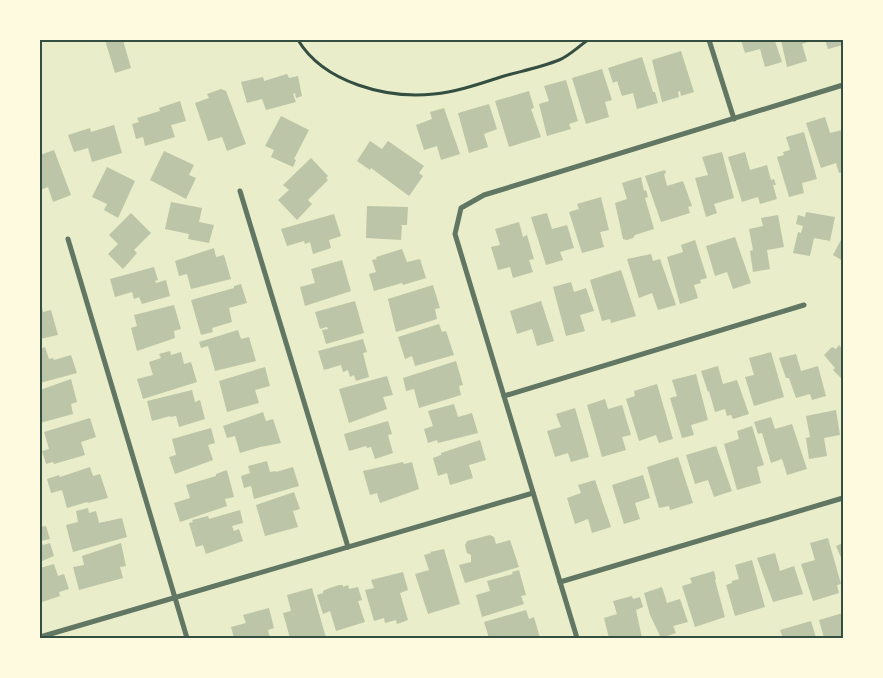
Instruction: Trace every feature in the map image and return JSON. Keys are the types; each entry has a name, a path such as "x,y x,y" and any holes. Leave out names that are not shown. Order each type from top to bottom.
{"street":[{"path":"708,40 734,119"},
{"path":"577,638 455,234 461,208 484,195 843,85"},
{"path":"240,191 348,547"},
{"path":"68,239 187,638"},
{"path":"504,396 804,304"},
{"path":"40,637 533,494"},
{"path":"560,582 843,498"}],"path":[{"path":"298,40 314,60 336,75 365,87 394,94 434,94 476,84 561,59 588,40"}],"building":[{"path":"105,40 123,40 131,68 115,73"},
{"path":"741,40 775,41 782,62 765,67 760,49 745,53"},
{"path":"781,40 814,40 802,44 807,61 787,67"},
{"path":"825,40 843,40 843,45 828,49"},
{"path":"681,51 694,92 681,96 680,91 678,92 679,97 662,102 652,60"},
{"path":"642,57 658,103 637,109 633,93 622,96 617,81 613,83 608,68"},
{"path":"602,69 612,100 605,102 609,117 586,124 572,78"},
{"path":"287,74 289,78 298,76 302,96 296,98 295,93 293,94 296,102 266,110 262,99 247,103 241,82 263,77 264,81"},
{"path":"566,80 578,121 569,124 571,129 547,136 539,104 549,101 544,86"},
{"path":"221,89 226,91 246,144 227,151 222,137 208,141 195,103 209,98 207,94"},
{"path":"529,91 534,108 531,109 541,137 509,147 495,101"},
{"path":"180,101 186,121 171,125 175,137 145,146 143,137 136,139 132,124 139,122 137,118 160,111 159,108"},
{"path":"489,104 497,129 484,134 488,147 469,153 458,113"},
{"path":"444,108 460,154 441,160 437,146 424,150 416,125 432,119 430,112"},
{"path":"281,116 309,130 294,159 296,160 293,167 271,157 274,150 265,146"},
{"path":"825,117 830,133 842,130 843,133 843,172 839,173 836,163 821,168 806,123"},
{"path":"114,125 122,153 92,162 88,148 74,152 68,135 90,128 91,132"},
{"path":"804,132 817,179 802,183 804,193 789,197 777,157 784,155 783,152 790,150 786,137"},
{"path":"370,141 382,149 388,141 424,166 419,173 423,176 409,196 371,168 370,170 357,161"},
{"path":"54,150 71,195 53,202 48,187 40,190 40,155"},
{"path":"164,151 194,165 189,175 196,178 186,199 150,180"},
{"path":"722,152 734,198 714,204 717,213 706,217 695,178 708,175 702,157"},
{"path":"745,152 750,170 767,165 771,180 774,179 776,185 773,185 777,199 760,204 758,197 742,202 728,157"},
{"path":"311,158 328,176 326,178 328,180 308,200 312,204 297,220 278,200 289,190 283,185"},
{"path":"107,167 135,181 118,218 104,210 107,204 92,197"},
{"path":"665,170 667,186 683,181 692,206 688,207 690,213 661,222 645,176"},
{"path":"641,177 644,191 646,190 648,197 645,198 654,229 635,235 627,240 623,239 615,203 627,199 622,183"},
{"path":"601,197 609,230 600,232 604,247 582,253 569,212 579,209 577,204"},
{"path":"171,202 202,208 199,222 214,225 209,243 188,239 189,234 165,229"},
{"path":"367,206 408,207 407,225 400,225 402,226 401,240 366,238"},
{"path":"806,212 835,217 830,241 814,238 810,256 793,253 798,232 801,233 803,226 796,224 798,215 805,217"},
{"path":"131,213 151,233 134,250 137,253 123,269 108,254 118,244 109,235"},
{"path":"547,213 552,229 567,225 574,248 560,252 563,260 546,265 531,217"},
{"path":"334,214 341,236 329,240 331,248 313,254 310,242 305,244 304,241 287,246 281,229"},
{"path":"778,215 784,247 767,250 770,269 753,272 750,251 753,250 749,229 763,226 761,218"},
{"path":"519,222 523,237 527,235 534,259 529,260 533,272 513,278 510,267 498,270 491,247 500,245 495,229"},
{"path":"843,236 843,261 833,255"},
{"path":"735,237 751,283 733,289 727,272 715,276 706,246"},
{"path":"695,240 707,278 700,280 701,283 694,285 698,298 680,304 667,257 683,252 681,245"},
{"path":"214,248 216,257 224,255 231,279 191,289 187,274 179,276 175,261"},
{"path":"402,249 407,262 420,259 426,278 374,291 369,274 376,272 372,260"},
{"path":"651,254 653,261 660,259 676,305 658,310 652,293 639,298 627,259"},
{"path":"342,260 351,291 305,306 300,287 315,283 311,269"},
{"path":"154,267 158,280 155,281 156,283 166,280 170,296 142,304 139,297 134,299 132,292 115,297 110,279"},
{"path":"621,270 636,316 611,323 610,319 602,321 590,280"},
{"path":"571,282 574,292 586,288 594,311 580,315 585,331 566,336 553,287"},
{"path":"241,284 247,303 229,308 232,322 212,328 213,332 201,335 191,300 234,288 234,286"},
{"path":"433,285 440,308 435,309 437,319 396,332 388,299"},
{"path":"355,301 364,333 326,344 322,330 328,329 327,327 320,329 315,312"},
{"path":"541,301 554,341 537,346 532,329 517,334 510,311"},
{"path":"41,302 43,312 51,310 58,335 40,339"},
{"path":"174,305 181,329 174,331 175,338 137,351 131,328 137,326 134,315"},
{"path":"439,324 442,332 446,331 454,355 415,366 412,356 405,359 398,337"},
{"path":"238,330 241,339 249,337 256,361 215,371 208,346 201,348 199,342"},
{"path":"363,339 367,352 363,353 369,377 356,381 354,375 350,377 348,370 343,372 341,365 324,370 318,351"},
{"path":"839,345 843,347 843,380 833,370 835,368 824,355 832,347 836,349"},
{"path":"45,347 49,359 53,358 54,360 71,355 77,373 40,383 40,349"},
{"path":"170,351 171,355 181,352 184,364 191,362 197,382 143,399 137,379 153,375 149,362 161,358 159,354"},
{"path":"771,352 784,397 754,406 745,377 754,375 749,358"},
{"path":"796,354 801,371 818,366 826,396 812,400 810,394 796,398 779,358"},
{"path":"456,361 463,385 459,386 461,395 419,408 414,389 406,391 403,378"},
{"path":"718,366 723,384 737,380 749,414 733,419 731,415 727,416 725,409 715,412 701,371"},
{"path":"265,367 270,386 255,390 259,403 227,412 219,381"},
{"path":"696,374 708,420 691,425 694,435 682,438 670,398 677,396 672,380"},
{"path":"387,376 393,395 383,397 387,409 349,423 339,389"},
{"path":"71,379 77,402 71,404 73,414 40,423 40,390"},
{"path":"657,384 673,439 659,443 656,435 639,441 626,399 635,396 634,391"},
{"path":"192,390 195,402 200,400 205,419 179,427 176,416 152,421 147,401"},
{"path":"605,399 608,409 622,405 631,435 622,437 626,450 602,457 587,405"},
{"path":"454,404 458,417 472,413 478,433 438,443 437,440 428,443 424,429 433,426 428,411"},
{"path":"575,408 589,457 571,462 568,453 555,457 547,431 561,427 556,414"},
{"path":"836,410 840,435 824,438 827,456 809,459 806,438 810,437 806,416"},
{"path":"263,412 266,421 273,419 281,443 240,453 235,436 227,438 223,426"},
{"path":"771,417 775,429 792,424 807,469 787,475 782,459 771,463 762,433 758,434 754,422"},
{"path":"90,418 96,437 81,442 85,455 54,464 53,462 46,464 42,451 49,449 44,432"},
{"path":"388,421 392,434 388,435 393,453 375,459 371,447 367,448 366,446 349,451 344,434"},
{"path":"752,426 764,465 757,467 761,483 737,490 724,444 739,439 737,431"},
{"path":"211,428 215,443 208,445 213,460 175,474 169,457 176,455 172,439"},
{"path":"480,440 486,460 469,465 473,478 450,485 447,473 438,476 433,458 441,455 441,453"},
{"path":"716,446 732,491 714,497 708,480 695,484 686,455"},
{"path":"678,457 693,503 670,510 669,506 659,508 647,467"},
{"path":"267,461 270,472 293,467 299,486 254,499 251,486 244,488 241,476 250,473 248,466"},
{"path":"403,462 404,464 412,462 419,489 380,503 377,493 370,495 363,471"},
{"path":"90,467 93,476 100,474 108,498 67,508 62,490 51,493 47,479 59,475 60,477"},
{"path":"227,470 234,497 225,499 227,506 180,522 174,503 190,498 186,485 216,476 216,474"},
{"path":"643,475 650,498 635,503 640,519 624,524 612,485"},
{"path":"595,480 611,527 592,533 588,519 575,524 567,498 581,493 578,485"},
{"path":"294,492 300,509 293,511 298,527 265,536 256,505"},
{"path":"88,508 89,513 96,511 99,523 122,518 127,537 73,552 66,525 78,522 76,511"},
{"path":"240,510 243,523 232,526 234,531 239,529 243,541 206,554 203,545 196,547 189,523 193,522 192,520 208,516 209,519"},
{"path":"46,526 50,539 41,541 43,545 50,543 54,556 40,562 40,527"},
{"path":"490,535 494,537 496,544 510,540 519,567 465,583 459,565 471,562 471,555 467,553 465,545 467,541"},
{"path":"828,538 841,584 837,585 839,593 813,601 801,564 815,560 810,543"},
{"path":"121,543 126,566 120,567 123,578 79,590 73,567 84,565 82,556"},
{"path":"843,543 843,562 836,546"},
{"path":"444,549 460,604 428,614 415,574 429,570 424,555"},
{"path":"775,553 780,571 794,566 803,594 773,602 757,558"},
{"path":"752,560 765,607 735,616 726,585 739,579 735,565"},
{"path":"54,564 58,576 64,574 69,589 59,592 60,596 42,602 40,596 40,568"},
{"path":"519,570 526,595 521,596 524,604 482,617 476,595 490,591 487,581 513,574 512,572"},
{"path":"714,571 725,617 695,627 682,586 692,583 690,578"},
{"path":"403,572 408,590 400,593 408,620 397,624 396,620 385,623 384,618 374,621 365,590 374,588 371,580"},
{"path":"343,585 343,587 348,585 349,589 358,587 362,600 358,601 365,622 336,631 330,611 323,614 317,595"},
{"path":"662,587 667,603 680,599 688,622 673,626 676,633 661,638 650,615 644,593"},
{"path":"312,588 326,638 290,638 283,613 291,611 287,595"},
{"path":"632,596 633,599 640,597 643,607 636,610 642,638 609,638 604,618 617,614 613,601"},
{"path":"269,608 274,628 268,630 270,638 234,638 231,627 246,623 243,615"},
{"path":"526,610 529,619 534,617 540,638 489,638 484,622"},
{"path":"843,613 843,638 824,638 819,620"},
{"path":"811,621 816,638 783,638 780,630"}]}
